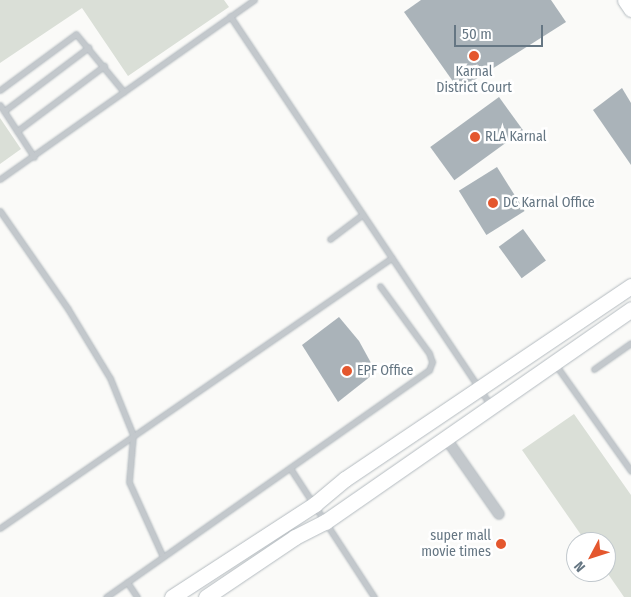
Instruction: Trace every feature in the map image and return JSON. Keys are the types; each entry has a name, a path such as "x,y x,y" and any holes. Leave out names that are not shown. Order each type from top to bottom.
{"street":[{"path":"625,0 631,9"},
{"path":"172,597 314,504 345,479 631,286"},
{"path":"206,597 295,537 325,522 490,405 631,310"},
{"path":"445,437 499,514"}],"lane":[{"path":"0,179 254,0"},
{"path":"230,16 490,405"},
{"path":"0,90 71,36 80,36 124,92"},
{"path":"4,111 89,48"},
{"path":"17,131 104,66"},
{"path":"0,106 34,156"},
{"path":"0,210 68,309 110,378 132,436 129,482 163,557"},
{"path":"330,239 363,214"},
{"path":"0,528 392,258"},
{"path":"106,597 429,370 432,362 429,352 380,286"},
{"path":"594,369 631,343"},
{"path":"554,362 631,471"},
{"path":"290,468 374,597"},
{"path":"127,582 137,597"}],"shaded area":[{"path":"0,0 224,0 229,7 128,76 82,8 0,63"},
{"path":"0,118 21,149 0,164"},
{"path":"574,414 631,495 631,597 624,597 614,582 616,582 616,532 579,532 522,450"}],"building":[{"name":"Karnal District Court","path":"421,0 551,0 566,22 459,90 404,12"},
{"path":"622,88 631,103 631,165 593,110"},
{"name":"RLA Karnal","path":"499,97 523,130 454,180 430,147"},
{"name":"DC Karnal Office","path":"497,167 525,211 486,235 459,191"},
{"path":"523,229 546,261 522,278 499,247"},
{"path":"339,317 359,341 376,372 338,402 302,345"}],"place":[{"name":"Karnal District Court","path":"474,56"},
{"name":"RLA Karnal","path":"475,137"},
{"name":"DC Karnal Office","path":"493,203"},
{"name":"EPF Office","path":"347,371"},
{"name":"super mall movie times","path":"501,544"}]}
